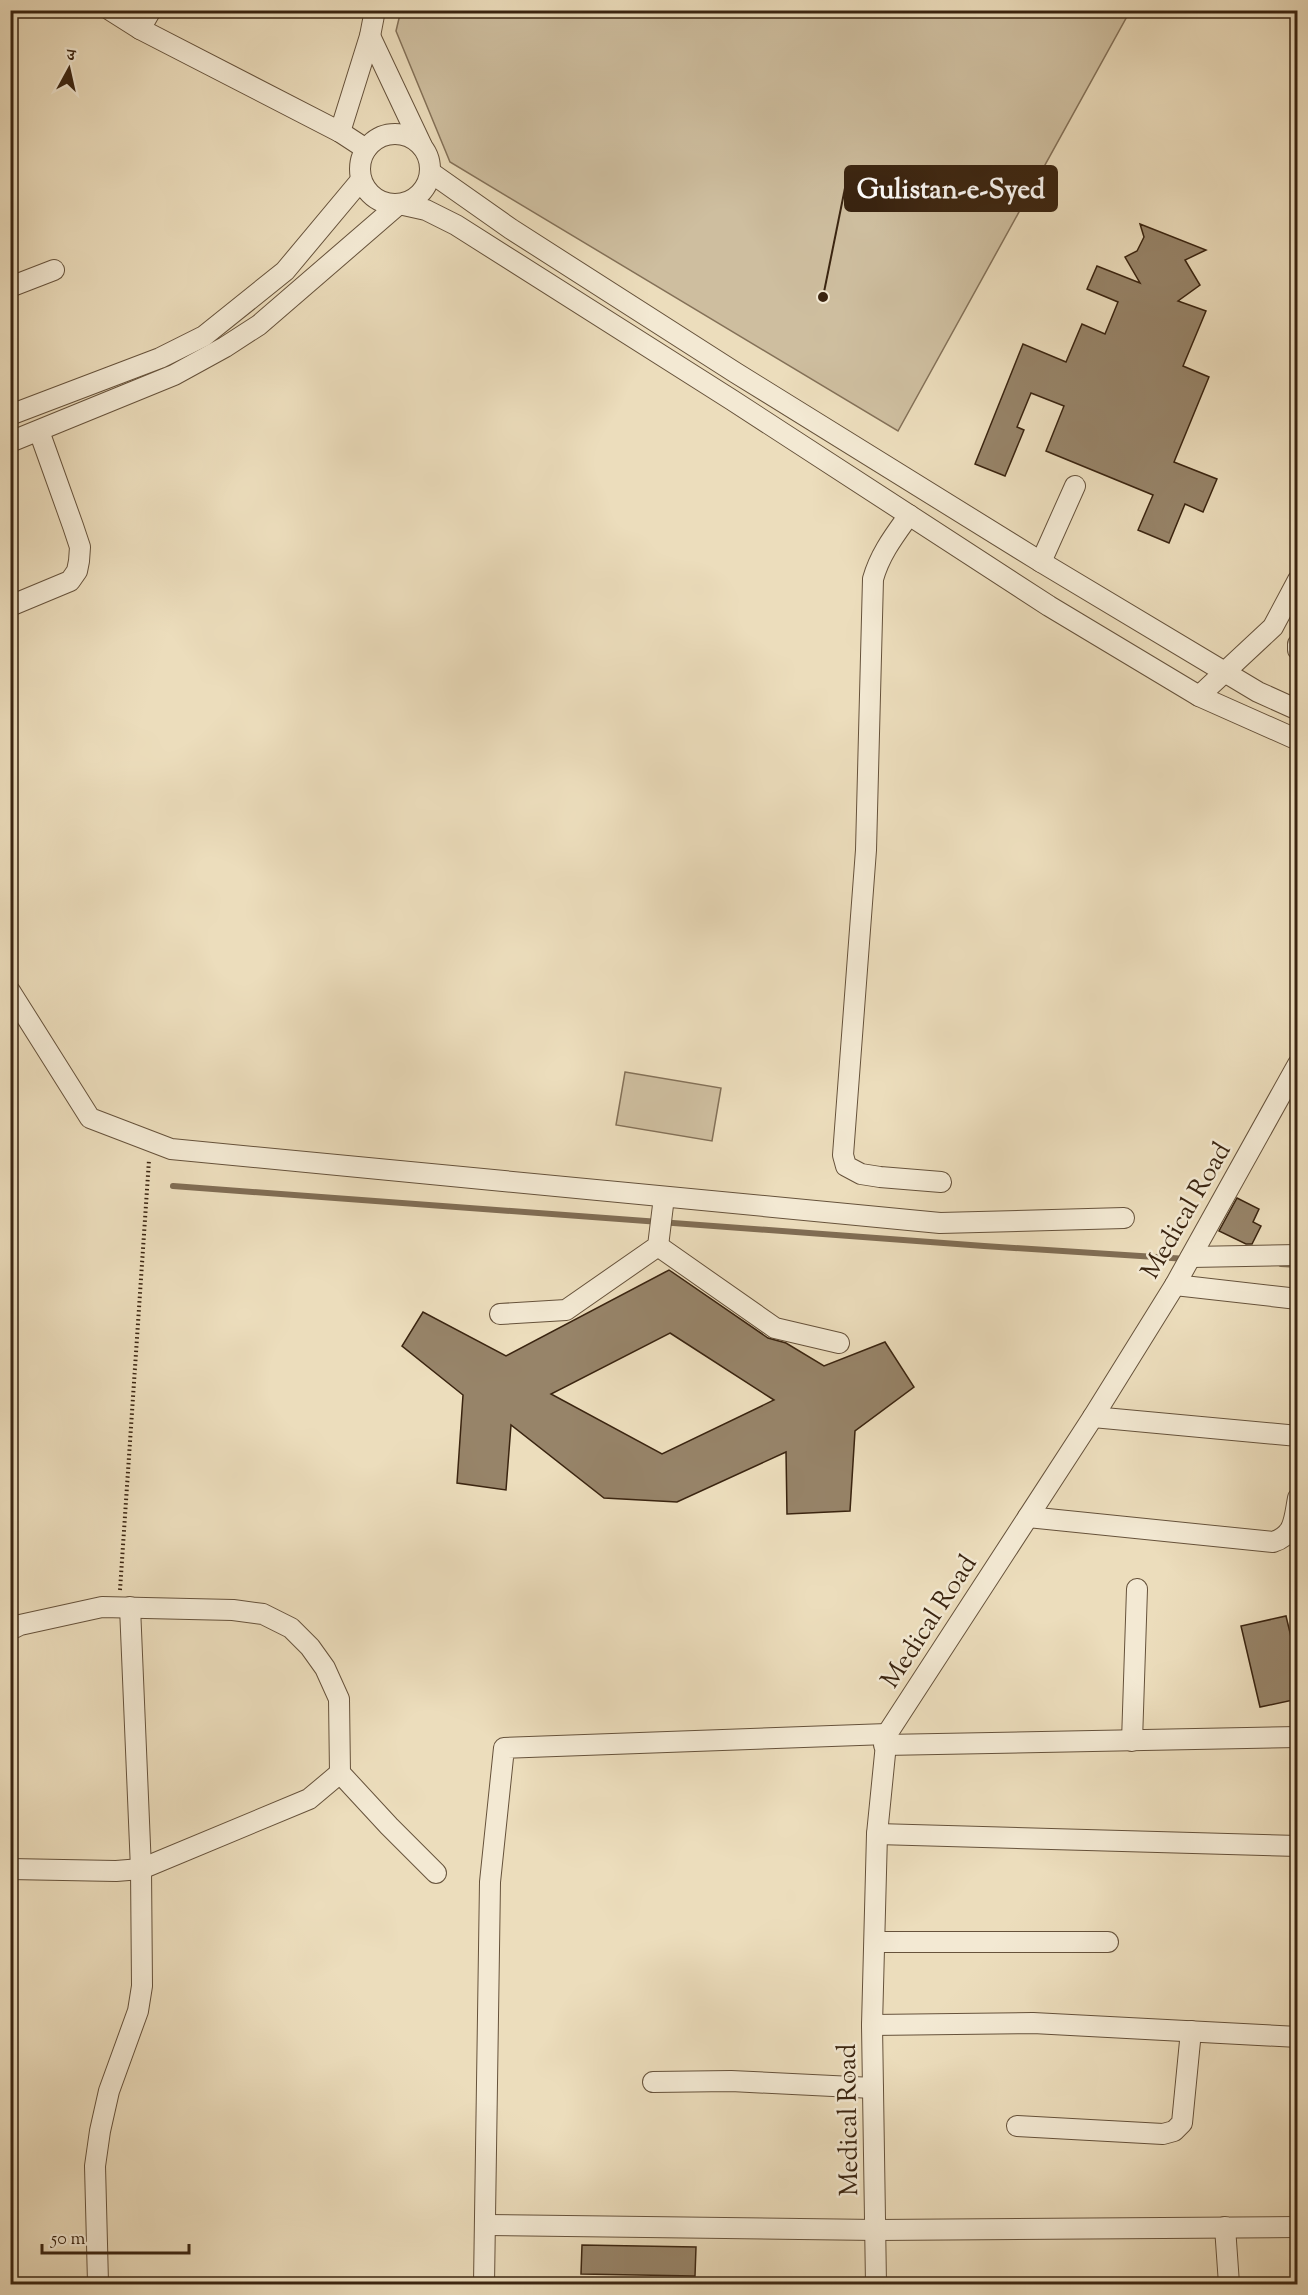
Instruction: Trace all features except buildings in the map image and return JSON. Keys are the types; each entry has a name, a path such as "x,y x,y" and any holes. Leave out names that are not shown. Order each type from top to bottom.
{"street":[{"path":"110,10 140,29 340,132 366,148"},
{"path":"140,29 151,10"},
{"path":"340,132 370,36 375,10"},
{"path":"10,442 174,375 225,347 259,325 399,204 419,195 428,181 429,160 370,36"},
{"path":"422,146 405,135 395,134 385,135 366,148 360,167 361,180 372,196 383,202 426,210 456,225 1049,606 1199,696 1298,740"},
{"path":"430,172 510,229 610,293 1041,562 1225,673 1258,692 1298,710"},
{"path":"10,415 159,358 204,336 285,271 361,180"},
{"path":"10,287 54,270"},
{"path":"596,314 610,293"},
{"path":"10,606 70,581 77,571 79,561 80,547 39,431"},
{"path":"1041,562 1075,486"},
{"path":"909,515 887,546 873,579 866,850 843,1155 846,1166 861,1174 941,1182"},
{"path":"1199,696 1274,627 1298,580"},
{"path":"1298,644 1298,650"},
{"path":"10,991 90,1118 171,1149 940,1223 1124,1218"},
{"name":"Medical Road","path":"876,2284 872,2025 876,1942 877,1834 885,1740 1175,1285 1298,1064"},
{"path":"500,1314 566,1310 658,1246 664,1197"},
{"path":"658,1246 775,1328 840,1343"},
{"path":"1191,1257 1298,1255"},
{"path":"1175,1285 1298,1299"},
{"path":"1093,1417 1298,1436"},
{"path":"1028,1517 1273,1542 1283,1539 1290,1533 1298,1498"},
{"path":"1132,1741 1137,1589"},
{"path":"10,1630 20,1625 102,1607 233,1610 263,1614 291,1628 310,1647 325,1668 339,1699 340,1773 382,1820 436,1873"},
{"path":"98,2283 95,2166 100,2131 110,2091 138,2011 142,1986 141,1869 124,1607"},
{"path":"484,2284 490,1882 504,1748 885,1740 1132,1741 1298,1737"},
{"path":"10,1869 116,1871 141,1869 309,1799 340,1773"},
{"path":"877,1834 1298,1846"},
{"path":"876,1942 1108,1942"},
{"path":"872,2025 1033,2023 1298,2037"},
{"path":"1017,2126 1105,2133 1163,2134 1174,2131 1182,2123 1191,2031"},
{"path":"653,2082 731,2080 873,2088"},
{"path":"486,2225 876,2230 1298,2227"},
{"path":"1225,2227 1229,2284"}],"path":[{"path":"124,1607 151,1142"}],"shaded area":[{"path":"401,10 1130,11 898,431 450,162 396,31"},
{"path":"625,1072 721,1088 712,1141 616,1125"}],"waterway":[{"path":"173,1186 1187,1259"},
{"path":"1281,1264 1298,1265"}],"place":[{"name":"Gulistan-e-Syed","path":"823,297"}]}
